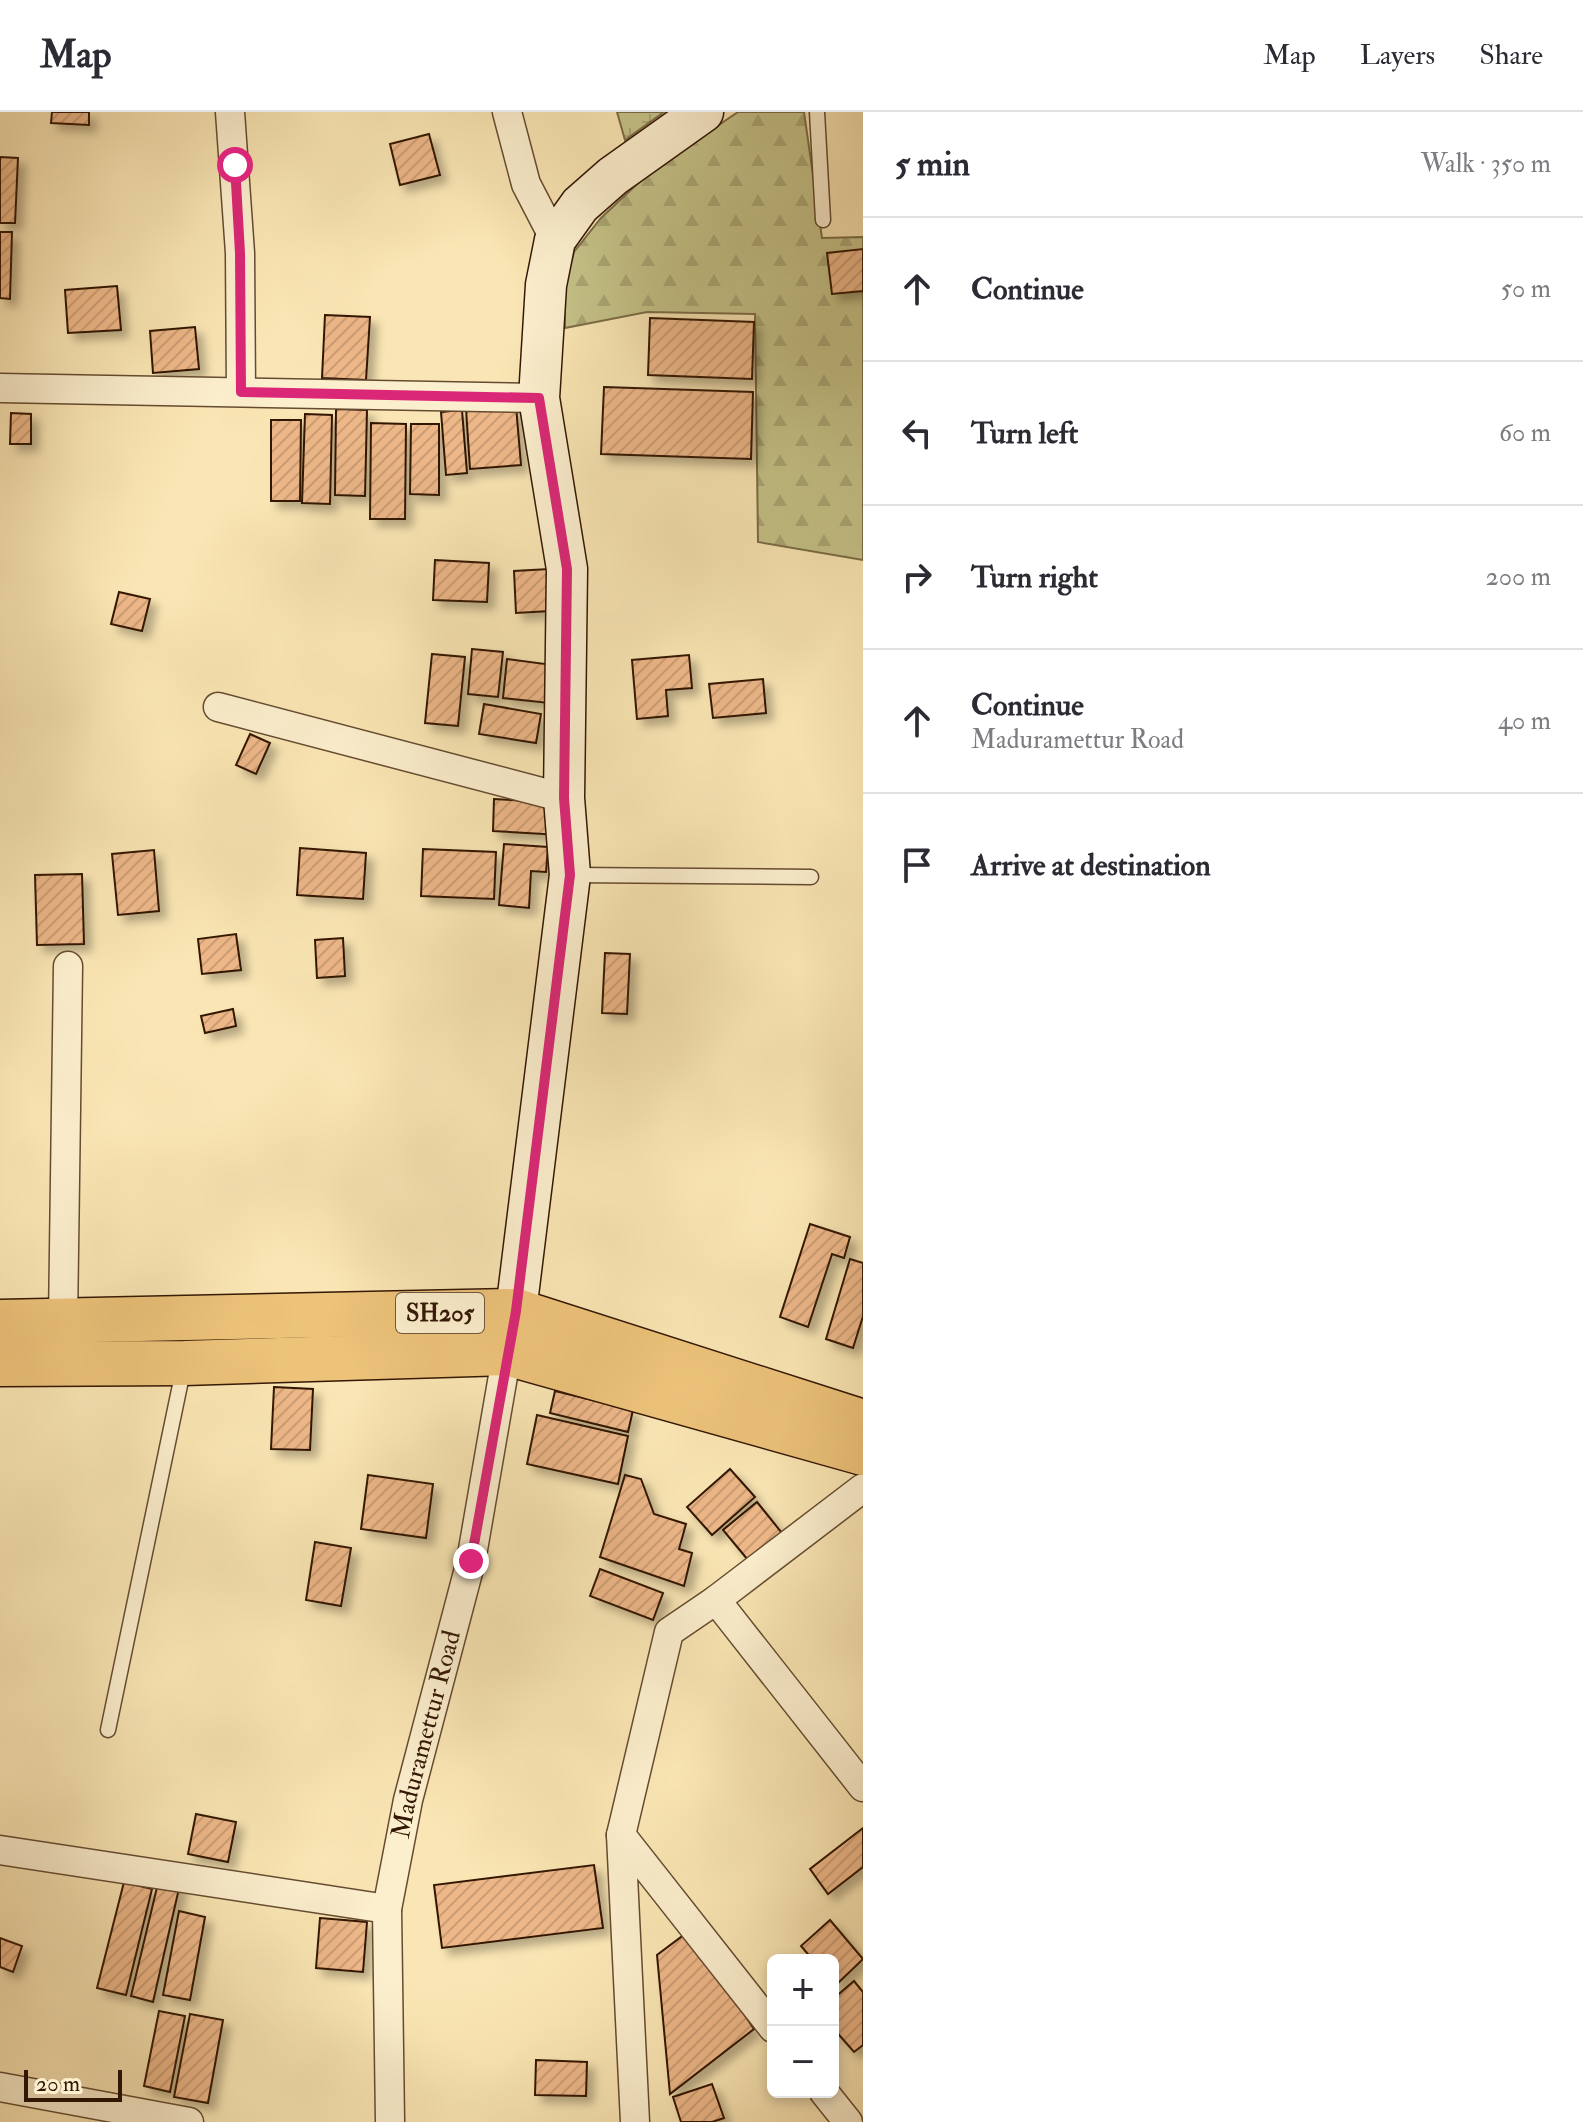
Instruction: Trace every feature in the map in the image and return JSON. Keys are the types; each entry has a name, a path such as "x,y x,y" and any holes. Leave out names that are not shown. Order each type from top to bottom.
{"main road":[{"path":"511,1332 570,875 564,798 567,569 539,398 546,285 555,240 580,205 613,176 703,112"},
{"name":"SH205","path":"0,1322 511,1332 863,1422"},
{"path":"0,1364 184,1363 511,1332 863,1453"}],"street":[{"path":"230,112 240,253 241,392"},
{"path":"507,112 526,184 555,240"},
{"path":"0,388 539,398"},
{"path":"218,707 564,798"},
{"path":"63,1321 68,966"},
{"name":"Maduramettur Road","path":"390,2122 387,1909 408,1800 471,1561 511,1332"},
{"path":"635,2122 621,1835 669,1632 863,1488"},
{"path":"716,1600 863,1787"},
{"path":"621,1835 771,2026"},
{"path":"0,1850 387,1909"},
{"path":"0,2087 189,2122"},
{"path":"829,2098 848,2122"}],"lane":[{"path":"817,112 823,220"},
{"path":"570,875 811,877"},
{"path":"108,1730 184,1363"}],"green space":[{"path":"617,112 664,112 625,140"},
{"path":"738,112 804,112 822,238 863,237 863,560 758,542 755,314 647,312 565,328 564,290 574,252 601,218 651,171"}],"building":[{"path":"52,112 89,112 89,125 51,123"},
{"path":"429,134 440,175 400,185 390,144"},
{"path":"0,157 18,158 15,223 0,223"},
{"path":"0,232 12,232 10,299 0,298"},
{"path":"863,249 863,291 832,294 827,253"},
{"path":"117,286 121,330 68,333 65,290"},
{"path":"325,315 370,317 366,380 322,378"},
{"path":"650,318 754,322 752,379 648,375"},
{"path":"195,327 199,369 153,373 150,331"},
{"path":"604,387 753,392 751,459 601,454"},
{"path":"516,406 521,465 470,469 466,409"},
{"path":"336,409 367,410 365,496 335,495"},
{"path":"462,410 467,473 446,475 441,412"},
{"path":"11,413 31,414 31,444 10,444"},
{"path":"305,414 332,415 330,504 302,503"},
{"path":"271,420 301,420 300,501 271,501"},
{"path":"371,423 406,424 405,519 370,519"},
{"path":"411,424 439,424 439,495 410,494"},
{"path":"435,560 489,563 487,602 433,600"},
{"path":"549,569 550,611 516,613 514,571"},
{"path":"119,592 150,599 142,631 111,624"},
{"path":"472,649 503,652 498,697 468,694"},
{"path":"432,654 465,657 458,726 425,723"},
{"path":"689,655 692,688 666,690 668,716 637,719 632,660"},
{"path":"507,659 553,665 549,703 503,698"},
{"path":"763,679 766,713 713,718 709,684"},
{"path":"484,704 541,714 536,743 479,734"},
{"path":"250,734 270,743 256,774 236,765"},
{"path":"494,799 562,803 560,835 493,831"},
{"path":"504,844 548,847 546,872 531,871 529,908 499,905"},
{"path":"300,848 366,853 363,899 297,895"},
{"path":"423,849 496,852 494,899 421,896"},
{"path":"154,850 159,911 118,915 112,854"},
{"path":"82,874 84,944 37,945 35,875"},
{"path":"236,934 241,970 202,974 198,939"},
{"path":"343,938 345,976 317,978 315,940"},
{"path":"605,953 630,954 627,1014 602,1013"},
{"path":"233,1009 236,1026 205,1033 201,1016"},
{"path":"810,1224 850,1237 844,1258 832,1254 808,1327 780,1317"},
{"path":"850,1259 863,1263 863,1316 853,1348 826,1339"},
{"path":"274,1387 313,1389 310,1450 271,1449"},
{"path":"555,1391 633,1410 628,1432 550,1413"},
{"path":"537,1415 628,1436 618,1484 527,1464"},
{"path":"730,1469 755,1497 712,1535 687,1507"},
{"path":"368,1475 433,1484 426,1538 361,1529"},
{"path":"625,1475 641,1479 654,1514 686,1524 679,1549 692,1553 684,1586 600,1557"},
{"path":"757,1502 782,1533 748,1560 723,1530"},
{"path":"315,1542 351,1548 341,1606 306,1600"},
{"path":"600,1569 663,1593 653,1620 590,1596"},
{"path":"196,1814 236,1822 228,1862 188,1854"},
{"path":"863,1828 863,1867 828,1894 810,1869"},
{"path":"594,1865 603,1928 442,1948 434,1885"},
{"path":"159,1879 180,1884 153,2002 131,1996"},
{"path":"124,1882 152,1889 126,1995 97,1988"},
{"path":"179,1911 205,1917 190,2000 163,1995"},
{"path":"320,1918 367,1922 363,1972 316,1968"},
{"path":"830,1920 863,1959 839,1982 839,1954 808,1954 801,1946"},
{"path":"689,1931 754,2029 670,2094 657,1955"},
{"path":"0,1938 22,1946 13,1972 0,1967"},
{"path":"854,1981 863,1992 863,2045 854,2052 839,2035 839,1994"},
{"path":"159,2011 185,2016 170,2092 144,2086"},
{"path":"190,2014 223,2020 208,2103 174,2097"},
{"path":"536,2060 587,2062 586,2096 535,2095"},
{"path":"712,2084 724,2118 712,2122 681,2122 673,2097"}],"route":[{"path":"235,165 240,253 241,392 539,398 567,569 564,798 570,875 516,1311 471,1561"}]}
